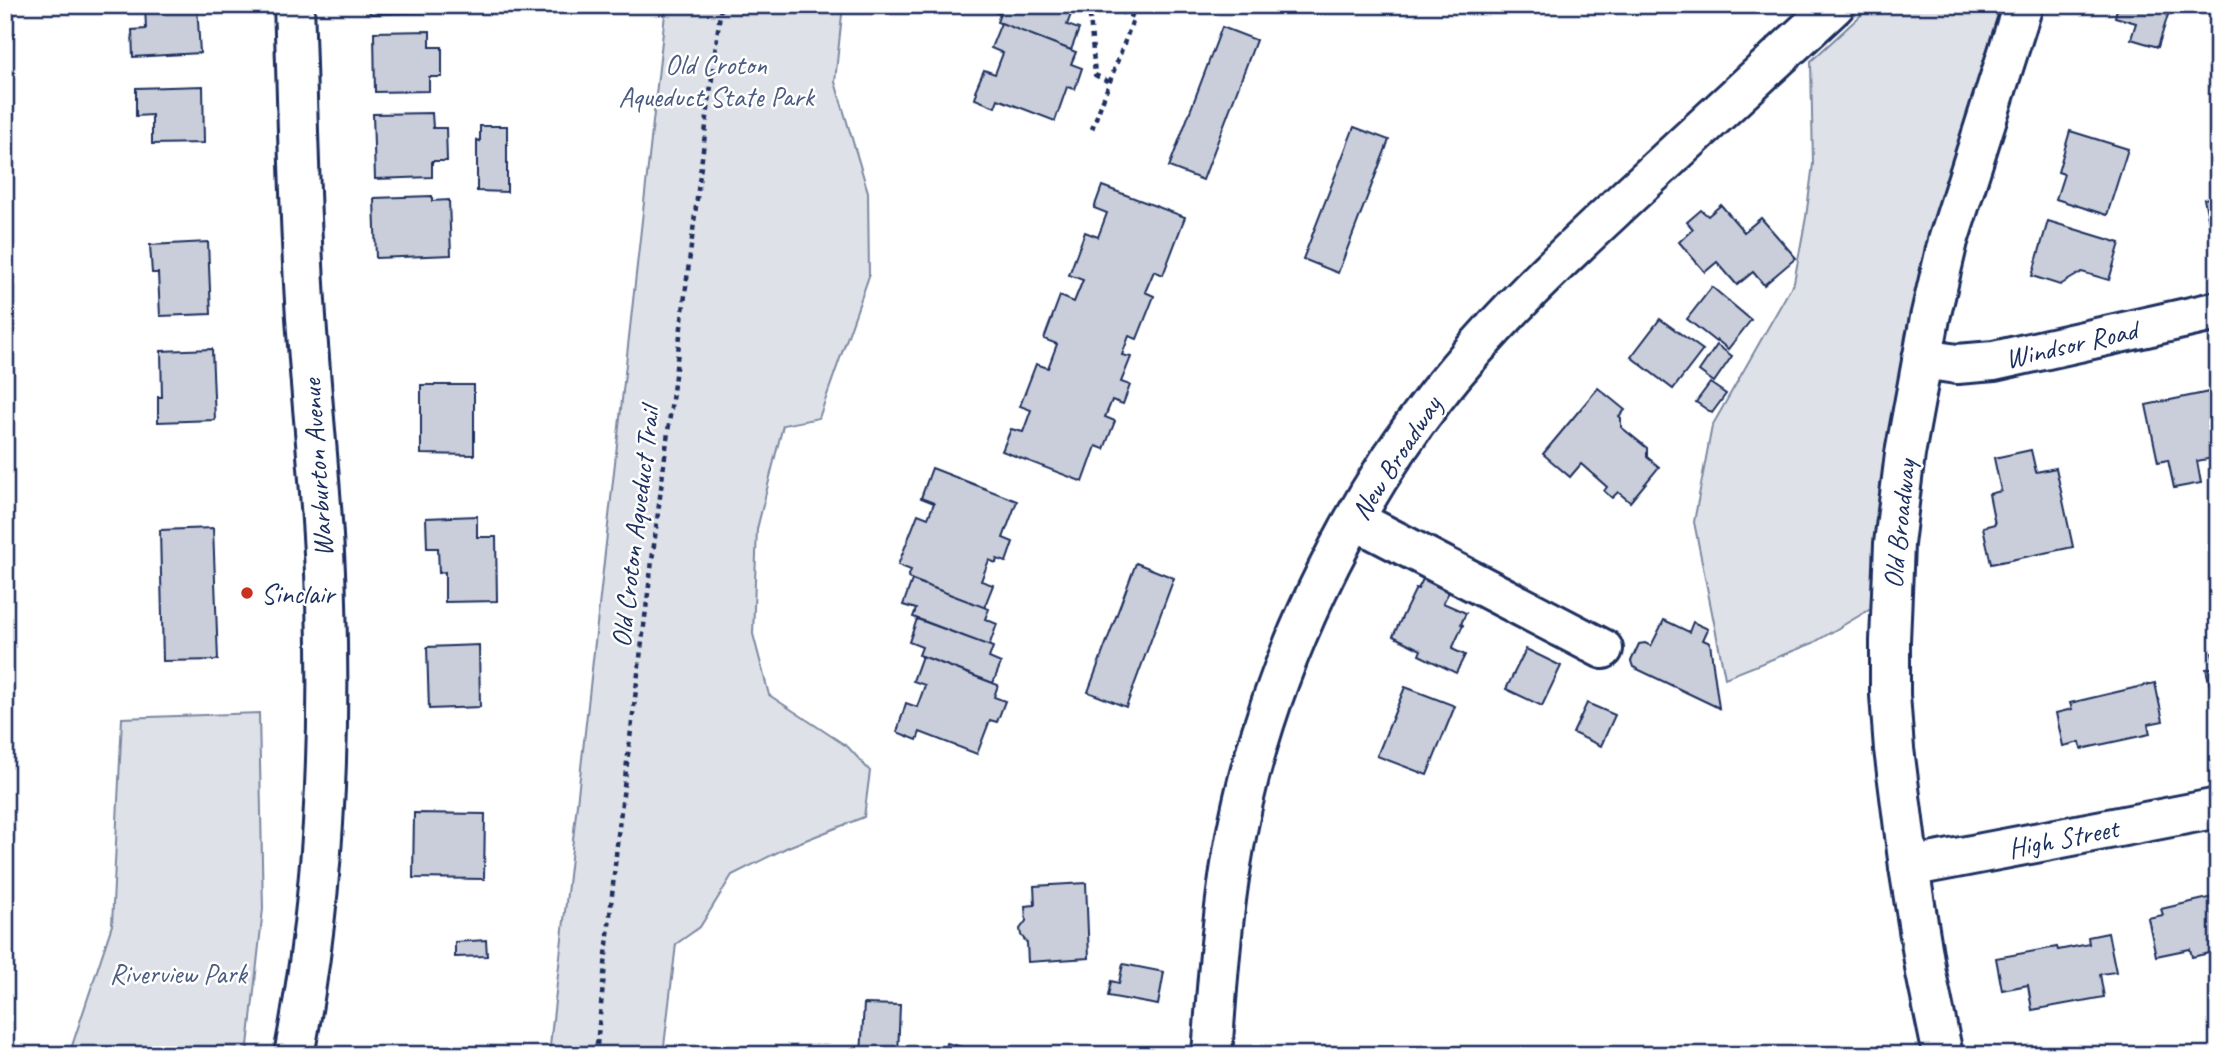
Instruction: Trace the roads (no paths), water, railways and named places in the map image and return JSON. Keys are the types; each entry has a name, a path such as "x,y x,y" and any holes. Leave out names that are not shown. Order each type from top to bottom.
{"main road":[{"name":"Warburton Avenue","path":"294,5 306,316 319,471 326,602 326,765 320,883 303,1010 294,1055"},
{"name":"New Broadway","path":"1212,1055 1226,894 1243,800 1272,702 1308,610 1355,520 1416,422 1498,323 1562,257 1835,5"},
{"name":"Old Broadway","path":"1943,1055 1926,973 1909,867 1894,749 1890,695 1893,566 1899,495 1922,359 1948,241 2012,14"},
{"name":"Windsor Road","path":"1922,359 1957,364 1994,362 2218,311"},
{"path":"1355,520 1603,649"},
{"name":"High Street","path":"1909,867 2218,808"}],"place":[{"name":"Sinclair","path":"247,593"}],"park label":[{"name":"Old Croton Aqueduct State Park","path":"716,80"},
{"name":"Riverview Park","path":"178,973"}]}
